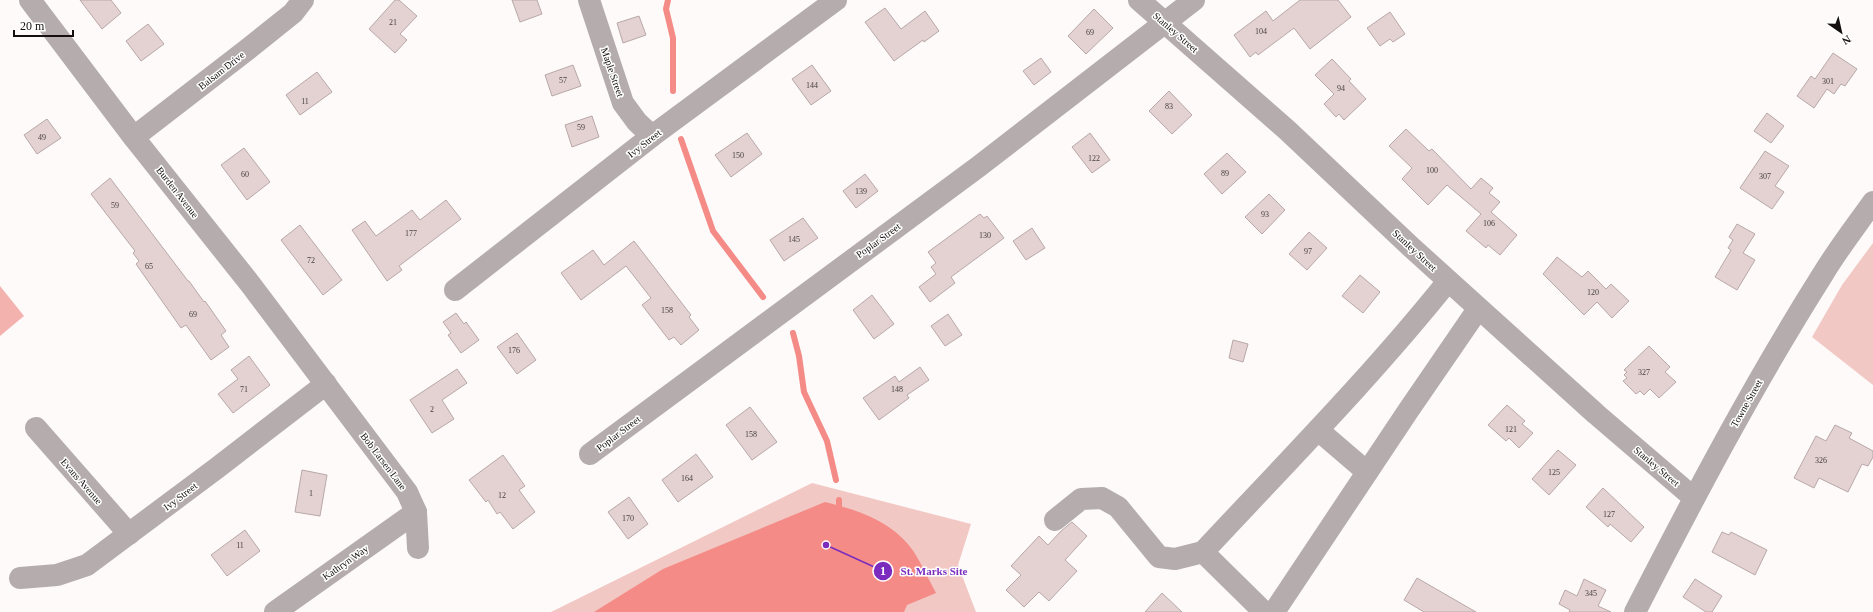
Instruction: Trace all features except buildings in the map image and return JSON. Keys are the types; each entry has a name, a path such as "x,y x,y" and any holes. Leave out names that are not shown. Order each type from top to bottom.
{"street":[{"name":"Burden Avenue","path":"30,0 134,137 251,285 326,384"},
{"name":"Balsam Drive","path":"134,137 293,13 303,0"},
{"name":"Maple Street","path":"588,0 624,103 637,122 652,136"},
{"name":"Ivy Street","path":"455,290 652,136 836,0"},
{"name":"Stanley Street","path":"1139,0 1287,130 1478,309 1596,414 1694,498"},
{"name":"Poplar Street","path":"590,454 978,167 1194,0"},
{"name":"Towne Street","path":"1635,612 1694,498 1770,361 1819,280 1872,205"},
{"path":"1055,520 1081,499 1102,498 1118,508 1159,557 1175,559 1203,552 1318,430 1412,327 1448,281"},
{"path":"1274,612 1478,309"},
{"name":"Ivy Street","path":"20,578 57,575 87,564 129,534 326,384"},
{"name":"Bob Larsen Lane","path":"326,384 407,492 416,512 418,548"},
{"name":"Evans Avenue","path":"36,428 129,534"},
{"path":"1318,430 1367,472"},
{"name":"Kathryn Way","path":"275,612 416,512"},
{"path":"1203,552 1264,612"}],"shaded area":[{"path":"1873,243 1873,385 1812,337 1842,285"},
{"path":"0,286 24,316 0,336"},
{"path":"812,483 971,524 958,565 976,612 551,612"},
{"path":"825,502 862,513 886,525 896,533 914,552 936,593 907,605 904,612 594,612 663,569"}],"waterway":[{"path":"668,0 666,9 673,38 673,91"},
{"path":"681,139 713,231 763,297"},
{"path":"793,333 799,356 804,392 827,441 836,480"},
{"path":"839,500 839,512"}],"place":[{"name":"St. Marks Site","path":"826,545"}]}
